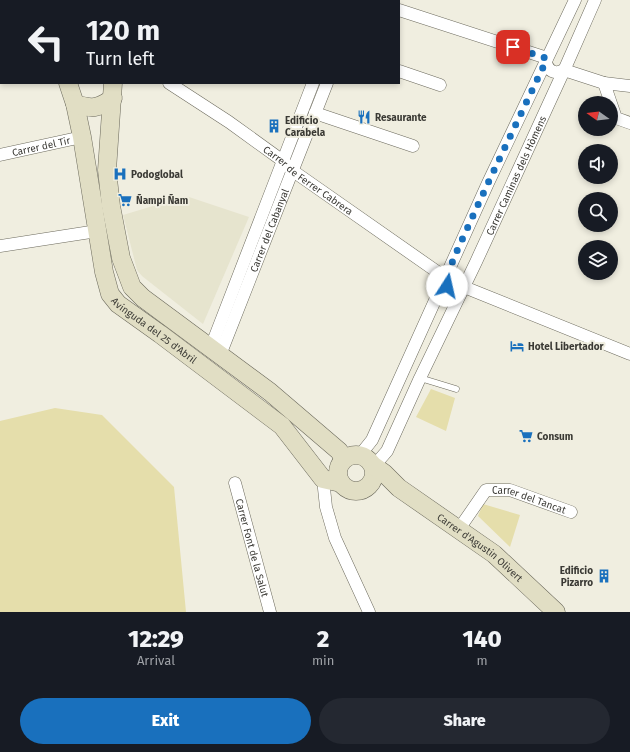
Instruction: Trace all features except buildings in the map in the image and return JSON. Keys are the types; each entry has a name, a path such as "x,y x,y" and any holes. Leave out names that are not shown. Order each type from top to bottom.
{"street":[{"name":"Carrer Caminas dels Hòmens","path":"352,457 372,440 488,183 575,0"},
{"name":"Carrer Caminas dels Hòmens","path":"374,466 387,451 566,66 595,0"},
{"path":"400,10 547,58"},
{"path":"559,51 565,55 566,66 560,72 553,72 548,68 547,58 552,52 559,51"},
{"path":"566,66 604,83 630,86"},
{"path":"400,71 440,85"},
{"path":"604,83 616,118 630,123"},
{"name":"Avinguda del 25 d'Abril","path":"68,84 75,104 82,137 104,272 110,294 118,304 282,426 323,478"},
{"name":"Carrer de Ferrer Cabrera","path":"171,84 229,122 283,161 293,171 447,275"},
{"name":"Carrer del Cabanyal","path":"215,351 283,161 313,84"},
{"name":"Carrer del Cabanyal","path":"215,351 293,171 327,84"},
{"path":"75,104 93,108 102,105 116,88"},
{"name":"Avinguda del 25 d'Abril","path":"116,88 107,170 111,206 121,258 132,287 143,298 270,392 339,451 352,457"},
{"path":"315,113 413,146"},
{"name":"Carrer del Tir","path":"0,155 82,137"},
{"path":"0,246 97,231"},
{"path":"464,286 462,273 458,272 447,275 447,286 449,288 464,286 630,354"},
{"path":"352,457 366,457 374,466 374,479 364,490 358,491 346,488 339,480 339,466 352,457"},
{"name":"Carrer d'Agustin Olivert","path":"374,466 399,488 494,554 556,612"},
{"path":"341,483 323,478 326,507 335,538 369,612"},
{"name":"Carrer Font de la Salut","path":"235,483 270,612"},
{"path":"369,486 399,488"},
{"name":"Carrer del Tancat","path":"459,529 486,490 510,490 571,512"}],"lane":[{"path":"420,378 456,389"}],"shaded area":[{"path":"186,196 249,217 203,324 142,276 137,270 123,215"},
{"path":"431,389 455,398 446,431 416,417"},
{"path":"55,408 102,415 174,487 186,612 0,612 0,421"},
{"path":"483,504 520,515 510,547 478,516"}],"place":[{"name":"Resaurante","path":"364,117"},
{"name":"Edificio Carabela","path":"274,126"},
{"name":"Podoglobal","path":"120,174"},
{"name":"Ñampi Ñam","path":"125,200"},
{"name":"Hotel Libertador","path":"517,346"},
{"name":"Consum","path":"526,436"},
{"name":"Edificio Pizarro","path":"604,576"}],"route":[{"path":"447,286 446,278 456,253 546,61 546,58 513,47"}]}
